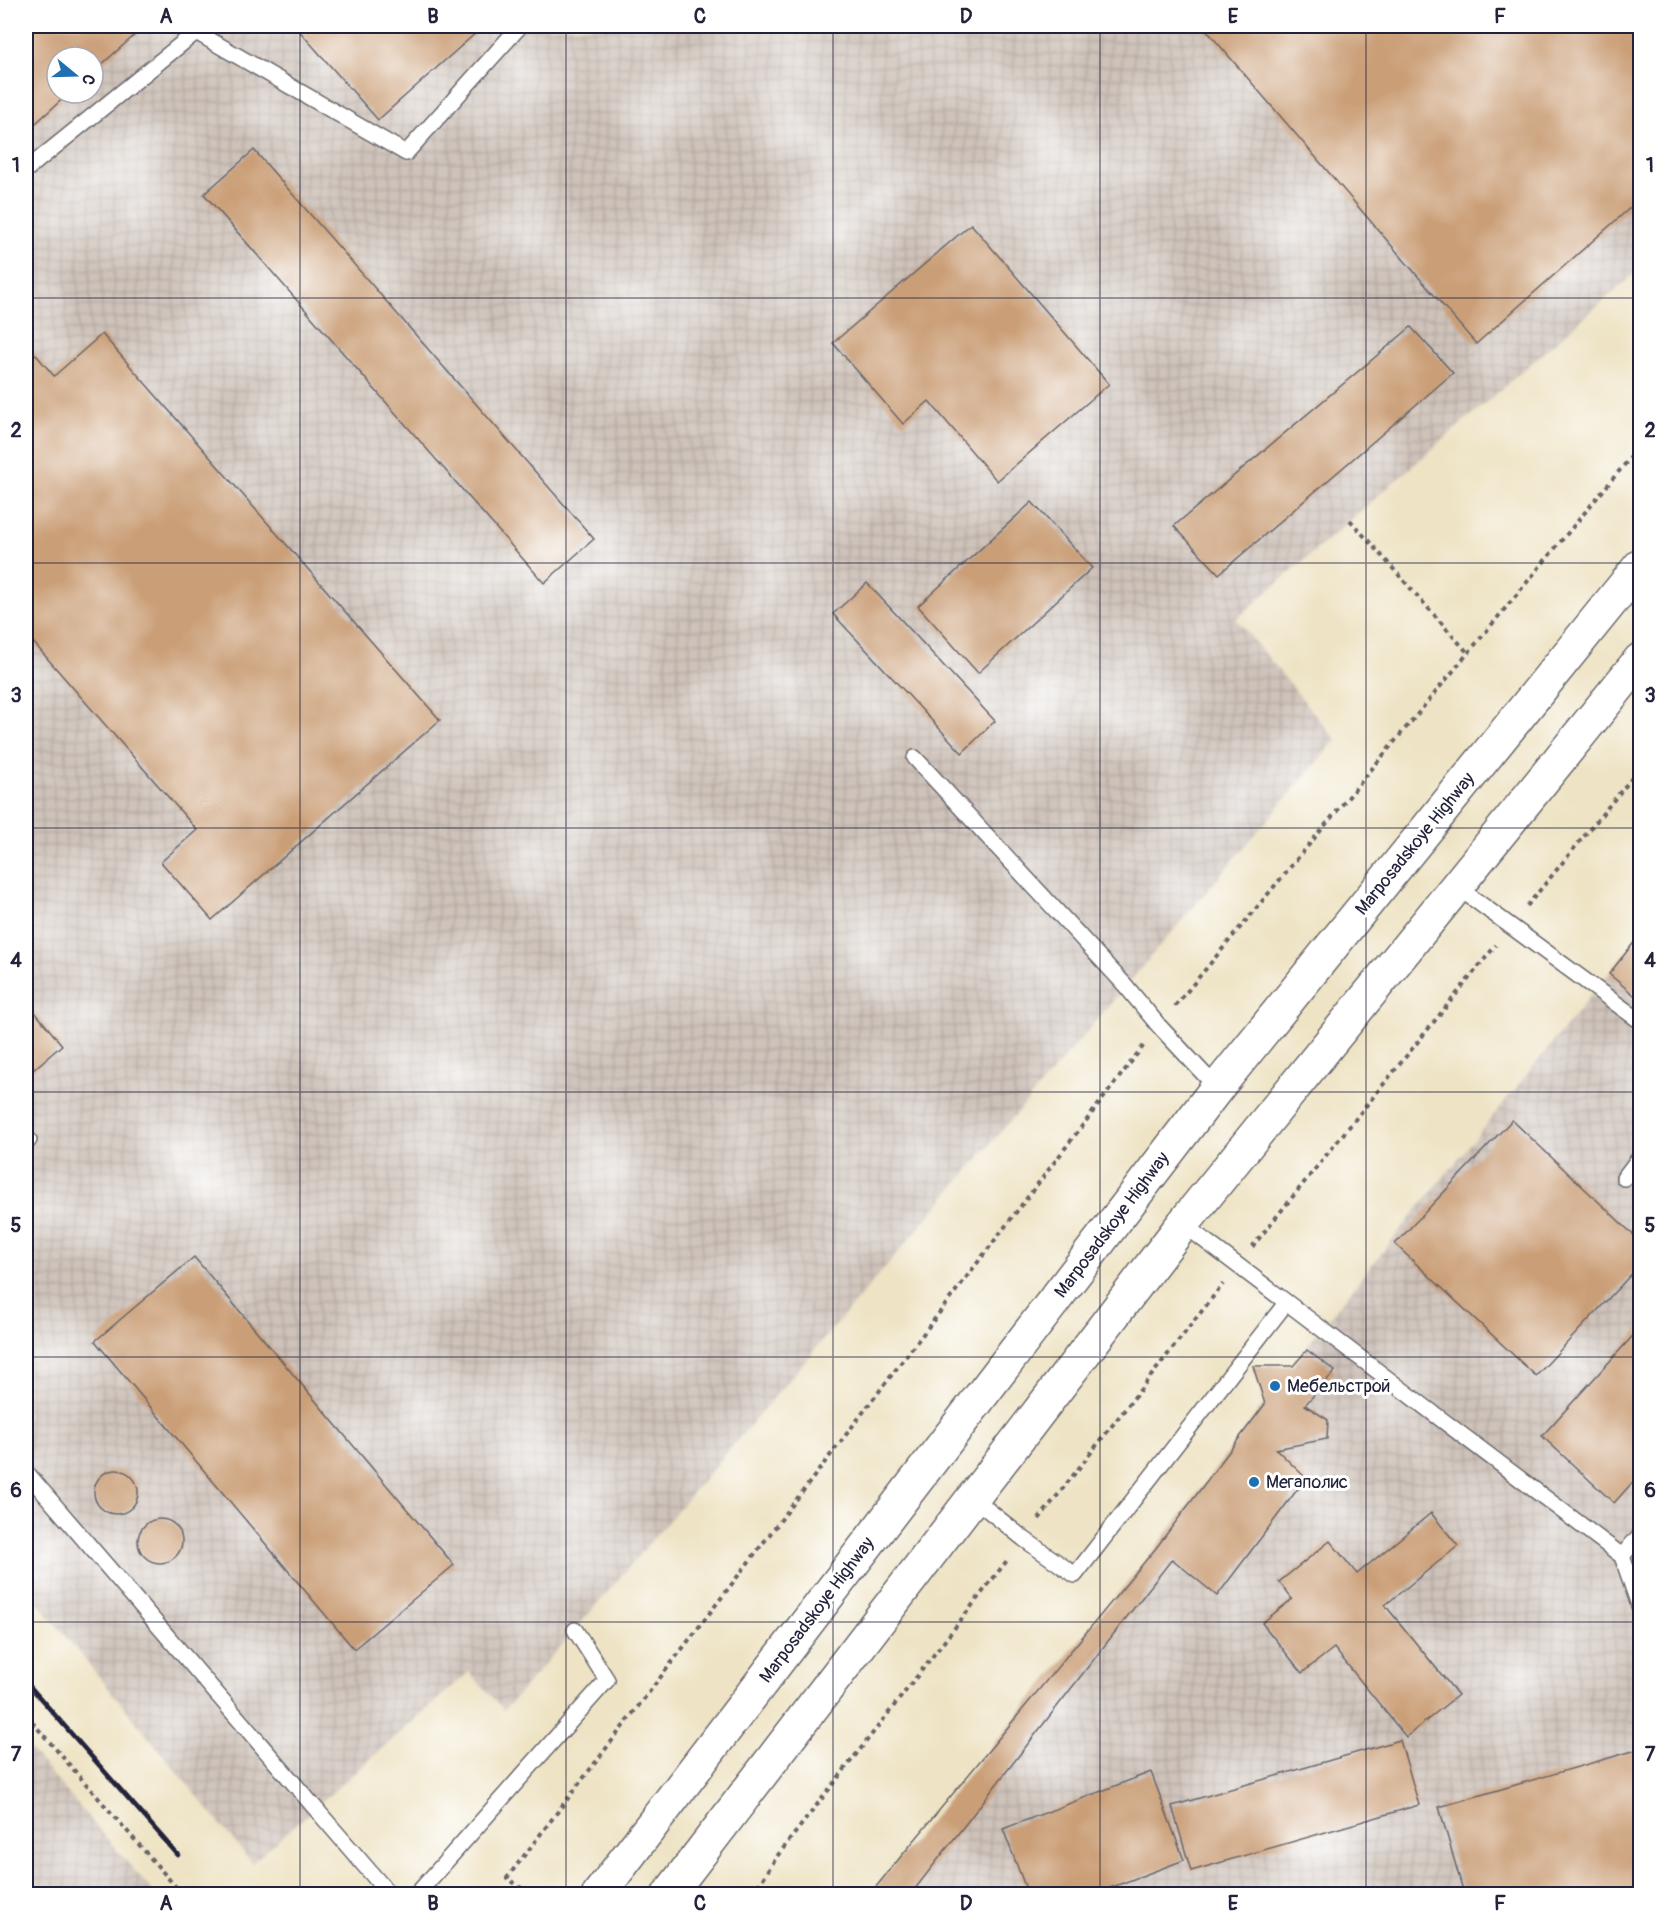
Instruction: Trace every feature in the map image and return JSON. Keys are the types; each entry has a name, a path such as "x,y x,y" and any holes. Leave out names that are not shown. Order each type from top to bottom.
{"main road":[{"name":"Marposadskoye Highway","path":"599,1894 1217,1088 1641,566"},
{"path":"669,1894 1183,1224 1641,660"}],"lane":[{"path":"26,170 196,32 406,153 520,26"},
{"path":"915,758 1217,1088"},
{"path":"1456,886 1641,1021"},
{"path":"1624,1178 1641,1157"},
{"path":"1183,1224 1622,1556 1641,1608"},
{"path":"973,1498 1075,1575 1286,1303"},
{"path":"26,1472 388,1894"},
{"path":"1622,1556 1641,1535"},
{"path":"417,1894 607,1680 575,1630"}],"path":[{"path":"1169,1014 1641,446"},
{"path":"1350,520 1468,653"},
{"path":"1527,906 1641,768"},
{"path":"1246,1255 1497,943"},
{"path":"530,1894 507,1878 1148,1040"},
{"path":"1039,1520 1202,1310"},
{"path":"753,1894 778,1855 1010,1557"},
{"path":"26,1715 182,1894"}],"shaded area":[{"path":"26,26 1640,26 1640,197 1635,202 1640,209 1640,269 1236,619 1336,740 575,1630 504,1710 469,1672 252,1863 26,1588"},
{"path":"1640,935 1640,1894 870,1894 1156,1548 1320,1329"},
{"path":"26,1745 155,1894 26,1894"}],"building":[{"path":"26,26 145,26 105,61 105,45 45,45 45,105 56,105 26,132"},
{"path":"295,26 473,26 478,31 378,120"},
{"path":"1203,26 1640,26 1640,199 1476,344"},
{"path":"254,150 594,539 544,583 204,194"},
{"path":"971,224 1109,384 997,481 929,401 903,424 833,343"},
{"path":"1411,327 1453,373 1219,574 1174,526"},
{"path":"102,334 440,720 212,920 161,862 197,830 26,634 26,343 54,376"},
{"path":"1032,502 1092,568 978,673 918,606"},
{"path":"867,583 995,721 962,753 833,614"},
{"path":"1640,935 1640,1000 1609,974"},
{"path":"34,1011 62,1045 26,1076 26,1018"},
{"path":"1512,1120 1640,1241 1640,1265 1536,1376 1395,1244"},
{"path":"194,1257 454,1565 354,1649 95,1341"},
{"path":"1640,1328 1640,1474 1614,1503 1542,1436"},
{"path":"1307,1350 1335,1371 1305,1405 1328,1420 1327,1439 1276,1449 1306,1478 1217,1596 1172,1559 911,1894 870,1894 1156,1548 1265,1404 1253,1366 1293,1366"},
{"path":"116,1470 131,1477 138,1492 131,1507 116,1514 101,1507 94,1492 101,1477"},
{"path":"1431,1513 1458,1546 1385,1605 1458,1695 1406,1737 1334,1648 1302,1673 1262,1623 1292,1599 1279,1582 1330,1541 1357,1574"},
{"path":"160,1519 175,1526 182,1541 175,1556 160,1563 145,1556 138,1541 145,1526"},
{"path":"1400,1740 1419,1805 1191,1871 1172,1806"},
{"path":"1640,1749 1640,1894 1464,1894 1439,1807"},
{"path":"1151,1772 1184,1860 1094,1894 1028,1894 1003,1829"}],"railway":[{"path":"26,1682 178,1855"}],"place":[{"name":"Мебельстрой","path":"1275,1386"},
{"name":"Мегаполис","path":"1254,1482"}]}
